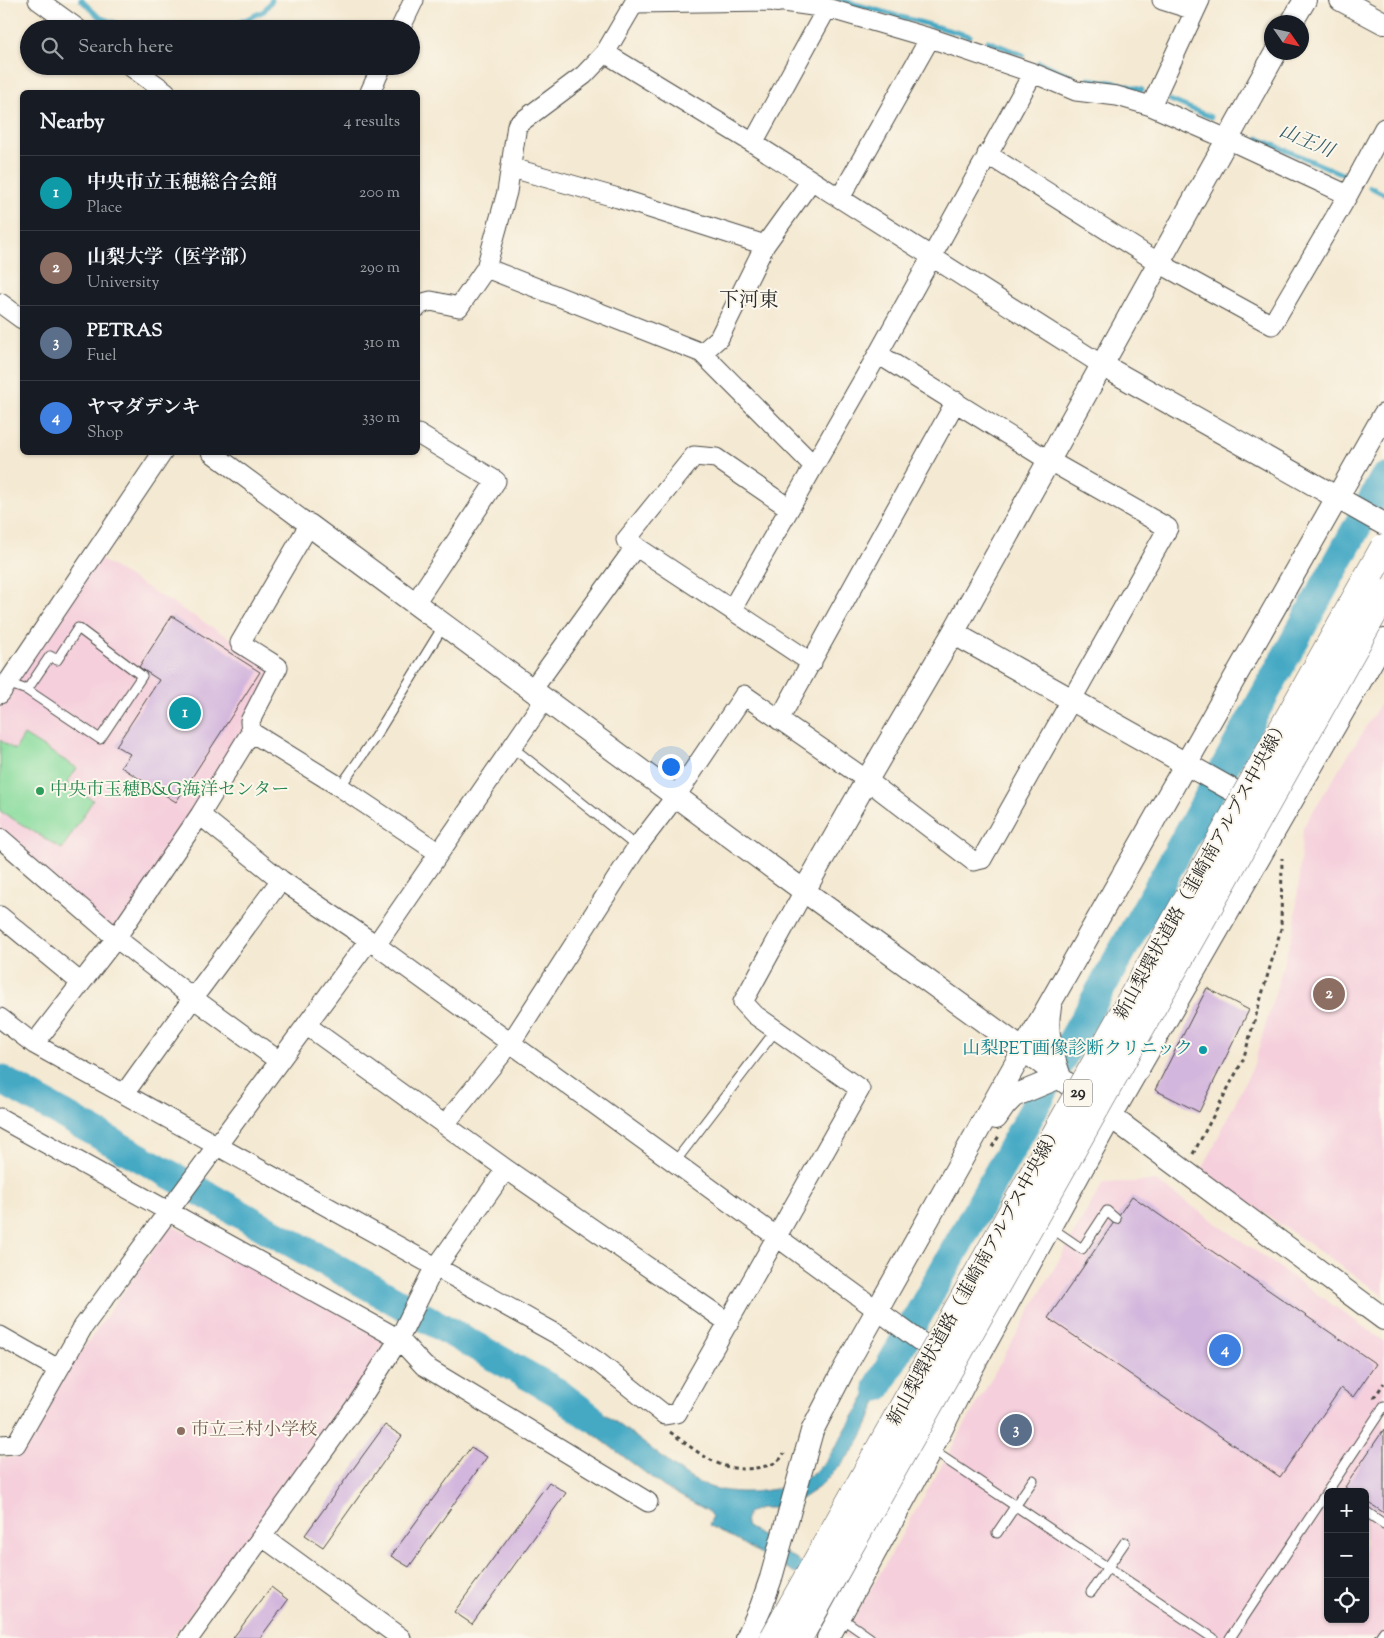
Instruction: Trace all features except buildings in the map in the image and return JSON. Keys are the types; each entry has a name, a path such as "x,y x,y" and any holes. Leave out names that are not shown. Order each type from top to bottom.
{"highway":[{"name":"新山梨環状道路（韮崎南アルプス中央線）","path":"774,1638 1384,532"},
{"name":"新山梨環状道路（韮崎南アルプス中央線）","path":"798,1638 1384,594"}],"street":[{"path":"38,0 66,20"},
{"path":"404,20 414,0"},
{"path":"420,304 431,302 459,307 486,268 512,168 517,125 584,75 605,53 636,1 777,0 827,8 930,38 1033,73 1076,92 1117,96 1151,106 1350,192"},
{"path":"1151,106 1197,5 1162,0"},
{"path":"1296,15 1305,0"},
{"path":"1340,0 1384,23"},
{"path":"753,143 827,8"},
{"path":"840,198 930,38"},
{"path":"605,53 753,143 1102,365 1362,512 1384,532"},
{"path":"0,1018 34,1044 562,1337 598,1362 665,1415 677,1413 860,1089 776,1030 743,1002 866,780 953,633 1271,60"},
{"path":"732,609 878,354 1033,73"},
{"path":"142,75 163,90"},
{"path":"371,90 378,75"},
{"path":"987,154 1159,263 1272,325 1350,192 1384,128"},
{"path":"512,168 618,198 765,246"},
{"path":"702,353 719,338 765,246 811,181"},
{"path":"486,268 702,353 814,466"},
{"path":"0,303 20,318"},
{"path":"446,1124 510,1044 637,848 676,796 744,695 866,780 973,861 982,859 1070,699 1168,528 1048,460 878,354"},
{"path":"779,720 956,401"},
{"path":"747,1638 761,1607 808,1442 843,1371 1384,415"},
{"path":"415,604 496,481 420,435"},
{"path":"2,685 161,455"},
{"path":"214,455 804,891 1023,1050 1059,1073 1111,1116 1318,1272 1384,1319"},
{"path":"789,508 716,458 694,456 626,540 812,663"},
{"path":"34,1044 116,938 200,815 250,732 250,721 278,667 240,643 309,525"},
{"path":"0,1445 16,1444 83,1327 278,1061 372,943 439,853 512,747 538,695 636,546"},
{"path":"953,633 1282,818"},
{"path":"828,1638 1085,1162 1384,640"},
{"path":"250,732 340,787 439,853"},
{"path":"200,815 282,880 372,943 901,1328 921,1342 971,1370"},
{"path":"0,838 116,938 192,998 278,1061"},
{"path":"124,1094 192,998 282,880"},
{"path":"0,916 81,982"},
{"path":"1050,1005 1048,1036 1059,1073 1083,1120 1086,1137 1085,1162"},
{"path":"306,1025 506,1169 728,1323"},
{"path":"952,1177 966,1164 1005,1105 1014,1096 1059,1073 1124,1069 1159,1034"},
{"path":"0,1118 167,1212 402,1332 424,1366 648,1502"},
{"path":"189,1638 358,1403 402,1332 436,1266 506,1169"},
{"path":"0,1336 58,1370"},
{"path":"263,1536 401,1638"}],"lane":[{"path":"340,787 375,737 444,625"},
{"path":"2,685 27,690 100,739 142,676 78,628 56,660 50,656 27,690"},
{"path":"512,747 637,848"},
{"path":"674,1163 776,1030"},
{"path":"1050,1227 1082,1248 1107,1211 1116,1219"},
{"path":"1334,1488 1384,1406"},
{"path":"931,1450 1213,1638"},
{"path":"997,1533 1033,1480"},
{"path":"1230,1638 1324,1503"},
{"path":"1369,1514 1384,1524"},
{"path":"1091,1592 1125,1542"},
{"path":"840,1617 870,1638"},
{"path":"1379,1638 1384,1631"}],"path":[{"path":"1184,1170 1243,1060 1281,929 1282,855"}],"shaded area":[{"path":"98,558 278,667 250,721 116,938 0,838 0,694"},
{"path":"1384,698 1384,1296 1202,1170 1254,1064 1295,925 1303,827"},
{"path":"1156,1181 1384,1341 1384,1638 843,1638 1103,1183"},
{"name":"市立三村小学校","path":"171,1225 387,1338 349,1405 172,1638 0,1638 0,1458 19,1457 51,1394"}],"green space":[{"name":"中央市玉穂B&G海洋センター","path":"24,735 77,768 67,783 93,800 62,849 0,811 0,740 15,750"}],"water":[{"path":"895,1351 901,1353 883,1387 866,1429 856,1447 838,1468 819,1487 801,1499 782,1508 760,1508 748,1513 745,1522 747,1527 765,1537 765,1541 814,1570 808,1580 709,1525 712,1517 708,1511 664,1487 551,1402 565,1384 693,1479 720,1490 750,1492 766,1490 796,1483 809,1476 823,1464"}],"waterway":[{"name":"山王川","path":"81,0 99,17 108,20"},
{"name":"山王川","path":"244,20 264,11 272,0"},
{"name":"山王川","path":"840,0 970,36"},
{"name":"山王川","path":"988,41 1023,55"},
{"name":"山王川","path":"1039,62 1072,76"},
{"name":"山王川","path":"1088,79 1117,83 1142,90"},
{"name":"山王川","path":"1170,100 1211,117"},
{"name":"山王川","path":"1258,138 1342,174"},
{"name":"山王川","path":"1370,187 1384,194"},
{"path":"878,1387 1201,810 1384,478"},
{"path":"0,1079 557,1392 590,1417"}],"place":[{"name":"中央市立玉穂総合会館","path":"185,713"},
{"name":"中央市玉穂B&G海洋センター","path":"40,791"},
{"name":"山梨大学（医学部）","path":"1329,994"},
{"name":"山梨PET画像診断クリニック","path":"1203,1050"},
{"name":"ヤマダデンキ","path":"1225,1350"},
{"name":"PETRAS","path":"1016,1430"},
{"name":"市立三村小学校","path":"181,1431"}],"district":[{"name":"下河東","path":"749,301"}]}
